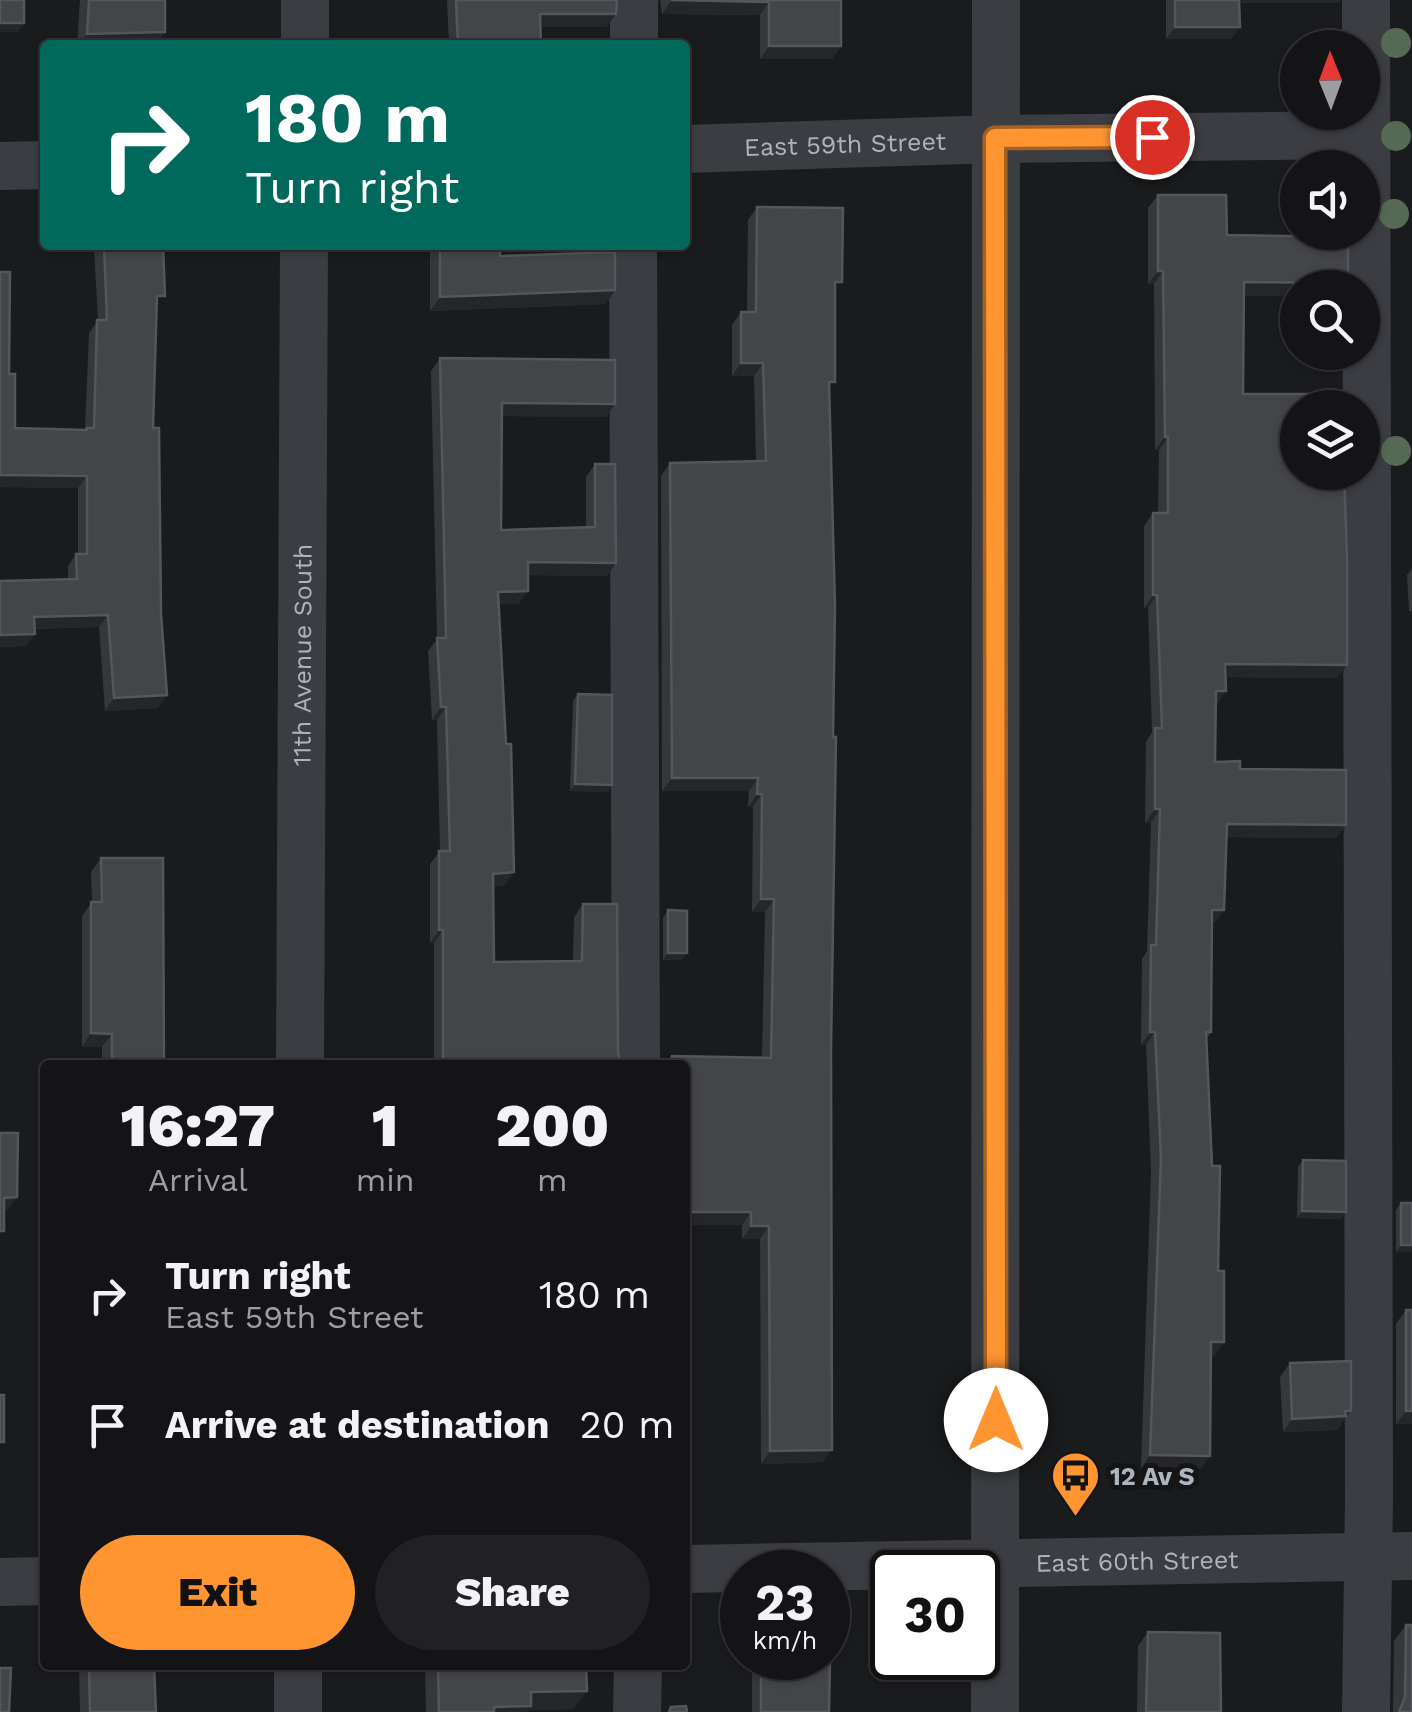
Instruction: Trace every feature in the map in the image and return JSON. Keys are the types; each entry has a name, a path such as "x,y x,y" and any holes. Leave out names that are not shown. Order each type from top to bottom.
{"street":[{"path":"305,0 305,40"},
{"path":"634,0 634,40"},
{"path":"996,0 996,1550"},
{"path":"1366,0 1390,1556 1366,1712"},
{"name":"East 59th Street","path":"690,150 995,138 1366,134"},
{"path":"0,166 40,165"},
{"name":"11th Avenue South","path":"300,1060 304,250"},
{"path":"633,250 636,1060"},
{"name":"East 60th Street","path":"1000,1564 1390,1556"},
{"name":"East 60th Street","path":"690,1569 870,1566"},
{"path":"0,1582 40,1581"},
{"path":"298,1670 298,1712"},
{"path":"637,1712 638,1670"},
{"path":"994,1680 994,1712"}],"building":[{"path":"0,0 24,0 24,23 0,23"},
{"path":"89,0 165,0 165,32 87,34"},
{"path":"456,0 617,0 616,14 540,14 541,40 458,40"},
{"path":"671,0 841,0 841,46 769,46 769,2"},
{"path":"1175,0 1239,0 1240,27 1175,27"},
{"path":"1158,195 1226,195 1227,235 1280,236 1280,250 1348,250 1348,270 1280,270 1280,282 1244,282 1243,394 1280,394 1280,490 1345,490 1347,665 1225,664 1226,691 1216,691 1215,762 1240,761 1240,769 1346,770 1346,825 1227,824 1224,910 1212,910 1211,1032 1206,1032 1212,1166 1220,1166 1218,1271 1224,1271 1224,1342 1211,1342 1210,1456 1150,1455 1161,1158 1155,1032 1150,1032 1160,809 1155,809 1155,728 1162,728 1157,595 1153,595 1153,513 1168,513 1163,271 1158,271"},
{"path":"757,207 843,208 842,282 835,282 835,382 829,382 836,737 831,1049 832,1450 770,1451 769,1226 751,1226 751,1212 690,1212 690,1060 671,1060 672,1056 771,1058 774,899 761,899 762,794 757,794 758,778 672,778 670,463 766,461 763,363 741,363 741,312 756,312"},
{"path":"104,250 163,250 165,296 157,296 153,428 159,428 161,613 167,695 114,698 108,615 34,617 35,634 0,635 0,581 77,579 76,554 87,554 87,476 0,475 0,272 10,272 9,374 15,374 15,428 94,428 97,320 107,320"},
{"path":"440,250 500,250 500,256 615,252 615,290 440,297"},
{"path":"440,358 615,360 615,404 502,403 501,530 595,527 595,464 615,464 616,563 528,562 528,591 498,592 506,744 511,744 514,872 493,874 494,962 582,961 583,904 617,904 620,1060 443,1060 439,851 450,851 446,707 441,707 437,638 446,638"},
{"path":"578,694 612,695 612,785 575,784"},
{"path":"101,858 163,858 164,1060 112,1060 112,1034 91,1033 91,902 102,902"},
{"path":"668,910 687,911 687,953 668,953"},
{"path":"0,1133 18,1133 17,1197 4,1198 4,1231 0,1231"},
{"path":"1303,1160 1346,1161 1346,1212 1302,1211"},
{"path":"1401,1203 1412,1203 1412,1245 1401,1245"},
{"path":"1406,1310 1412,1310 1412,1411 1406,1411"},
{"path":"1351,1361 1351,1411 1345,1411 1346,1416 1292,1419 1290,1363"},
{"path":"0,1395 4,1395 4,1442 0,1442"},
{"path":"1406,1625 1412,1625 1412,1712 1399,1712 1405,1697"},
{"path":"1148,1632 1220,1633 1221,1712 1146,1712"},
{"path":"0,1668 11,1668 9,1712 0,1712"},
{"path":"89,1670 154,1670 156,1712 90,1712"},
{"path":"438,1670 586,1670 587,1691 531,1692 531,1706 494,1707 494,1712 439,1712"},
{"path":"761,1680 830,1680 829,1712 761,1712"},
{"path":"686,1706 687,1712 669,1712 671,1707"}],"place":[{"name":"12 Av S","path":"1075,1518"}],"route":[{"path":"996,1420 995,138 1152,137"}]}
